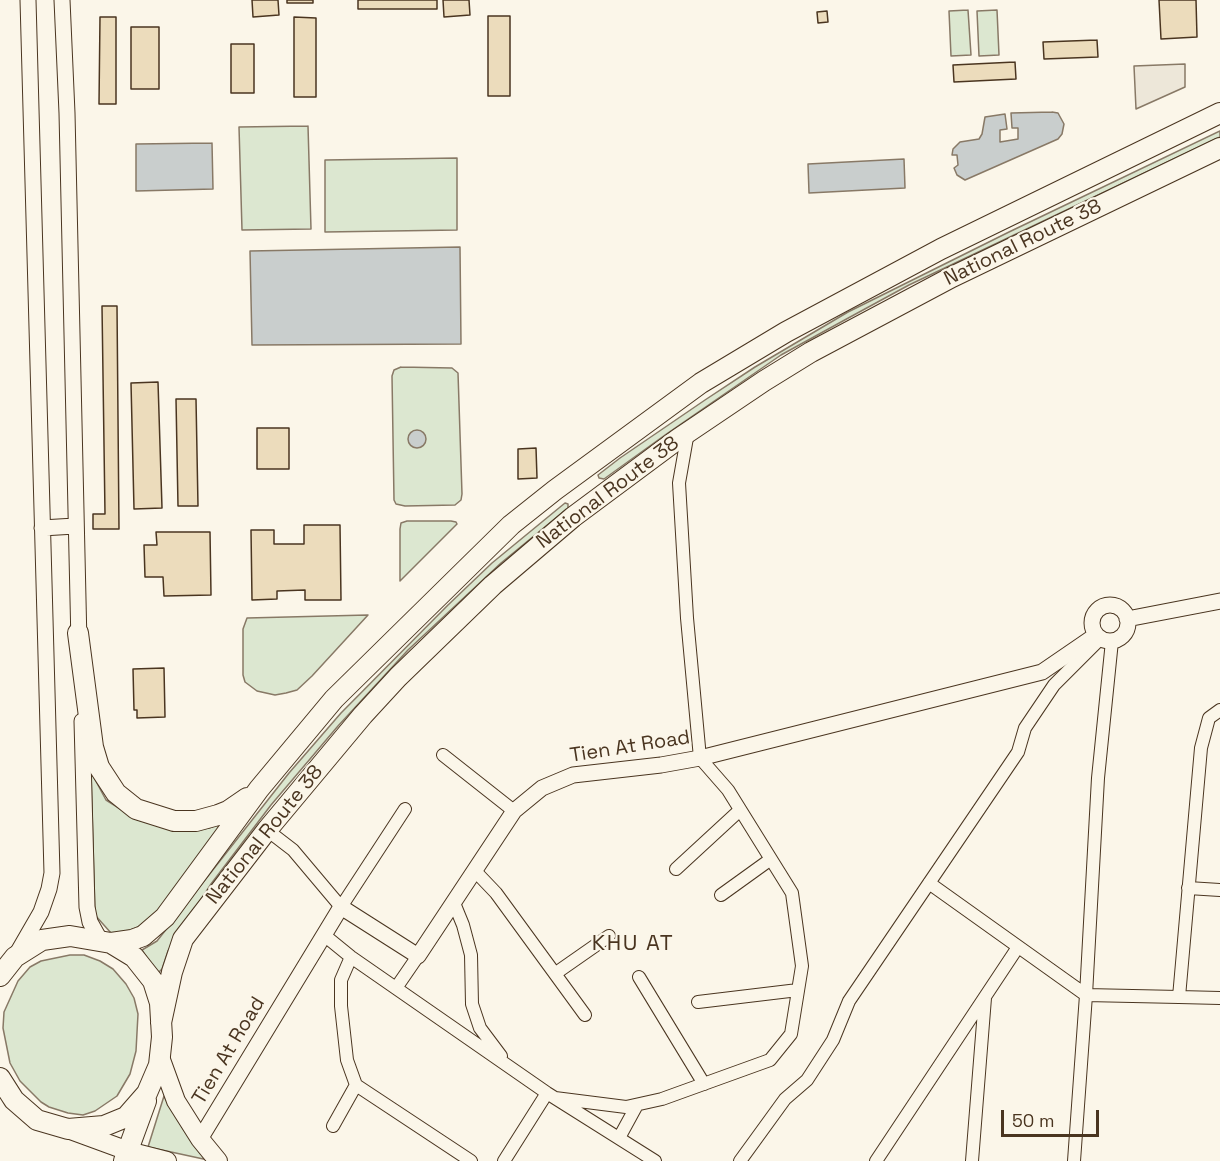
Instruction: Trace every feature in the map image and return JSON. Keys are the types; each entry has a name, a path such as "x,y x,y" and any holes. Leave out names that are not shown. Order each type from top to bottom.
{"highway":[{"name":"National Route 38","path":"105,942 132,940 143,936 165,917 259,789 334,699 511,525 574,477 701,383 786,332 941,249 1220,113"},
{"name":"National Route 38","path":"161,1023 172,972 183,939 267,830 363,715 398,677 493,585 550,535 688,432 784,368 861,324 963,272 1220,148"},
{"path":"574,477 592,503"},
{"path":"78,633 93,747 99,767 125,802 159,818 196,821 228,812 259,789"},
{"path":"0,975 15,957 36,943 54,937 70,936 105,942 130,954 148,973 157,992 161,1023 160,1058 126,1156"},
{"path":"0,1078 14,1100 30,1115 43,1123 68,1129 99,1128 120,1120 137,1107 150,1087"}],"main road":[{"path":"160,1058 176,1101 200,1139 218,1161"},
{"path":"68,1129 126,1156 166,1161"}],"street":[{"path":"15,957 41,912 50,889 52,873 28,0"},
{"path":"62,0 67,113 75,526 87,907 90,922 105,942"},
{"path":"551,1096 626,1107 637,1105 770,1060 791,1034 802,966 792,893 728,790 700,758 687,618 680,483 688,432"},
{"path":"42,528 75,526"},
{"path":"1127,619 1220,601"},
{"path":"740,1161 785,1098 807,1080 833,1040 849,1000 1017,752 1025,729 1054,685 1103,638 1122,636 1126,632 1127,619 1122,610 1105,606 1096,612 1092,624 1103,638 1086,995 1074,1161"},
{"name":"Tien At Road","path":"418,956 514,811 542,788 573,775 700,758 1042,672 1103,638"},
{"path":"1179,997 1201,748 1209,718 1220,710"},
{"path":"443,755 514,811"},
{"path":"341,907 405,809"},
{"path":"676,869 740,810"},
{"path":"267,830 293,850 341,907 418,956 396,988"},
{"path":"721,895 771,860"},
{"path":"475,871 496,893 585,1015"},
{"path":"929,883 1086,995 1220,998"},
{"path":"1188,888 1220,890"},
{"path":"454,903 464,925 471,955 472,1004 480,1028 505,1063"},
{"name":"Tien At Road","path":"200,1139 341,907"},
{"path":"324,935 351,957 551,1096 655,1161"},
{"path":"556,973 609,936"},
{"path":"876,1161 1018,946"},
{"path":"351,957 340,980 340,1006 347,1060 356,1085 471,1161"},
{"path":"639,977 704,1084"},
{"path":"698,1002 798,990"},
{"path":"972,1161 986,994"},
{"path":"333,1126 356,1085"},
{"path":"504,1161 551,1096"},
{"path":"619,1138 637,1105"}],"green space":[{"path":"968,10 971,55 951,56 949,11"},
{"path":"997,10 999,55 979,56 977,11"},
{"path":"308,126 311,229 242,230 239,127"},
{"path":"1220,131 1220,137 909,285 781,355 604,479 599,478 598,475 620,458 705,400 755,367 848,312"},
{"path":"457,158 457,230 325,232 325,160"},
{"path":"401,367 452,368 458,373 462,494 461,500 455,505 405,506 396,504 394,500 392,376 394,370"},
{"path":"565,503 568,504 568,508 501,563 408,650 338,726 271,805 211,884 168,951 162,969 159,972 155,971 142,950 157,941 289,773 341,713 492,563"},
{"path":"451,521 457,524 400,581 400,529 401,523"},
{"path":"368,615 297,690 275,695 257,691 245,682 243,629 247,618"},
{"path":"91,772 106,800 138,820 187,831 209,828 232,819 150,922 118,935 111,933 95,915"},
{"path":"70,955 84,955 113,969 134,998 138,1014 136,1051 130,1074 117,1096 95,1111 83,1115 49,1107 20,1081 10,1063 3,1028 4,1012 18,981 30,967 41,961"},
{"path":"164,1096 184,1130 208,1160 148,1147"}],"shaded area":[{"path":"1185,64 1185,87 1136,109 1134,66"},
{"path":"1011,113 1058,113 1064,124 1062,134 1058,139 965,180 957,175 954,168 958,165 957,155 952,155 953,149 960,142 979,139 985,117 1005,114 1007,129 1000,130 1000,142 1018,139 1018,128 1012,128"},
{"path":"212,143 213,189 136,191 136,144"},
{"path":"904,159 905,188 809,193 808,164"},
{"path":"460,247 461,344 252,345 250,251"},
{"path":"417,430 423,433 426,439 423,445 417,448 411,445 408,439 411,433"}],"building":[{"path":"252,0 278,0 279,15 253,17"},
{"path":"287,0 313,0 313,3 287,3"},
{"path":"358,0 437,0 437,9 358,9"},
{"path":"443,0 469,0 470,15 444,17"},
{"path":"1159,0 1196,0 1197,37 1161,39"},
{"path":"827,11 828,22 818,23 817,12"},
{"path":"488,16 510,16 510,96 488,96"},
{"path":"100,17 116,17 116,104 99,104"},
{"path":"294,17 316,18 316,97 294,97"},
{"path":"131,27 159,27 159,89 131,89"},
{"path":"1097,40 1098,57 1044,59 1043,42"},
{"path":"231,44 254,44 254,93 231,93"},
{"path":"1015,62 1016,79 954,82 953,65"},
{"path":"102,306 117,306 119,529 93,529 93,514 105,514"},
{"path":"158,382 162,508 134,509 131,383"},
{"path":"176,399 196,399 198,506 178,506"},
{"path":"257,428 289,428 289,469 257,469"},
{"path":"536,448 537,478 518,479 518,449"},
{"path":"304,525 340,525 341,600 305,600 305,590 277,591 277,599 252,600 251,530 274,530 274,544 304,544"},
{"path":"156,532 210,532 211,595 164,596 163,577 145,577 144,545 157,545"},
{"path":"164,668 165,717 137,718 137,710 134,710 133,669"}],"district":[{"name":"KHU AT","path":"633,944"}]}
